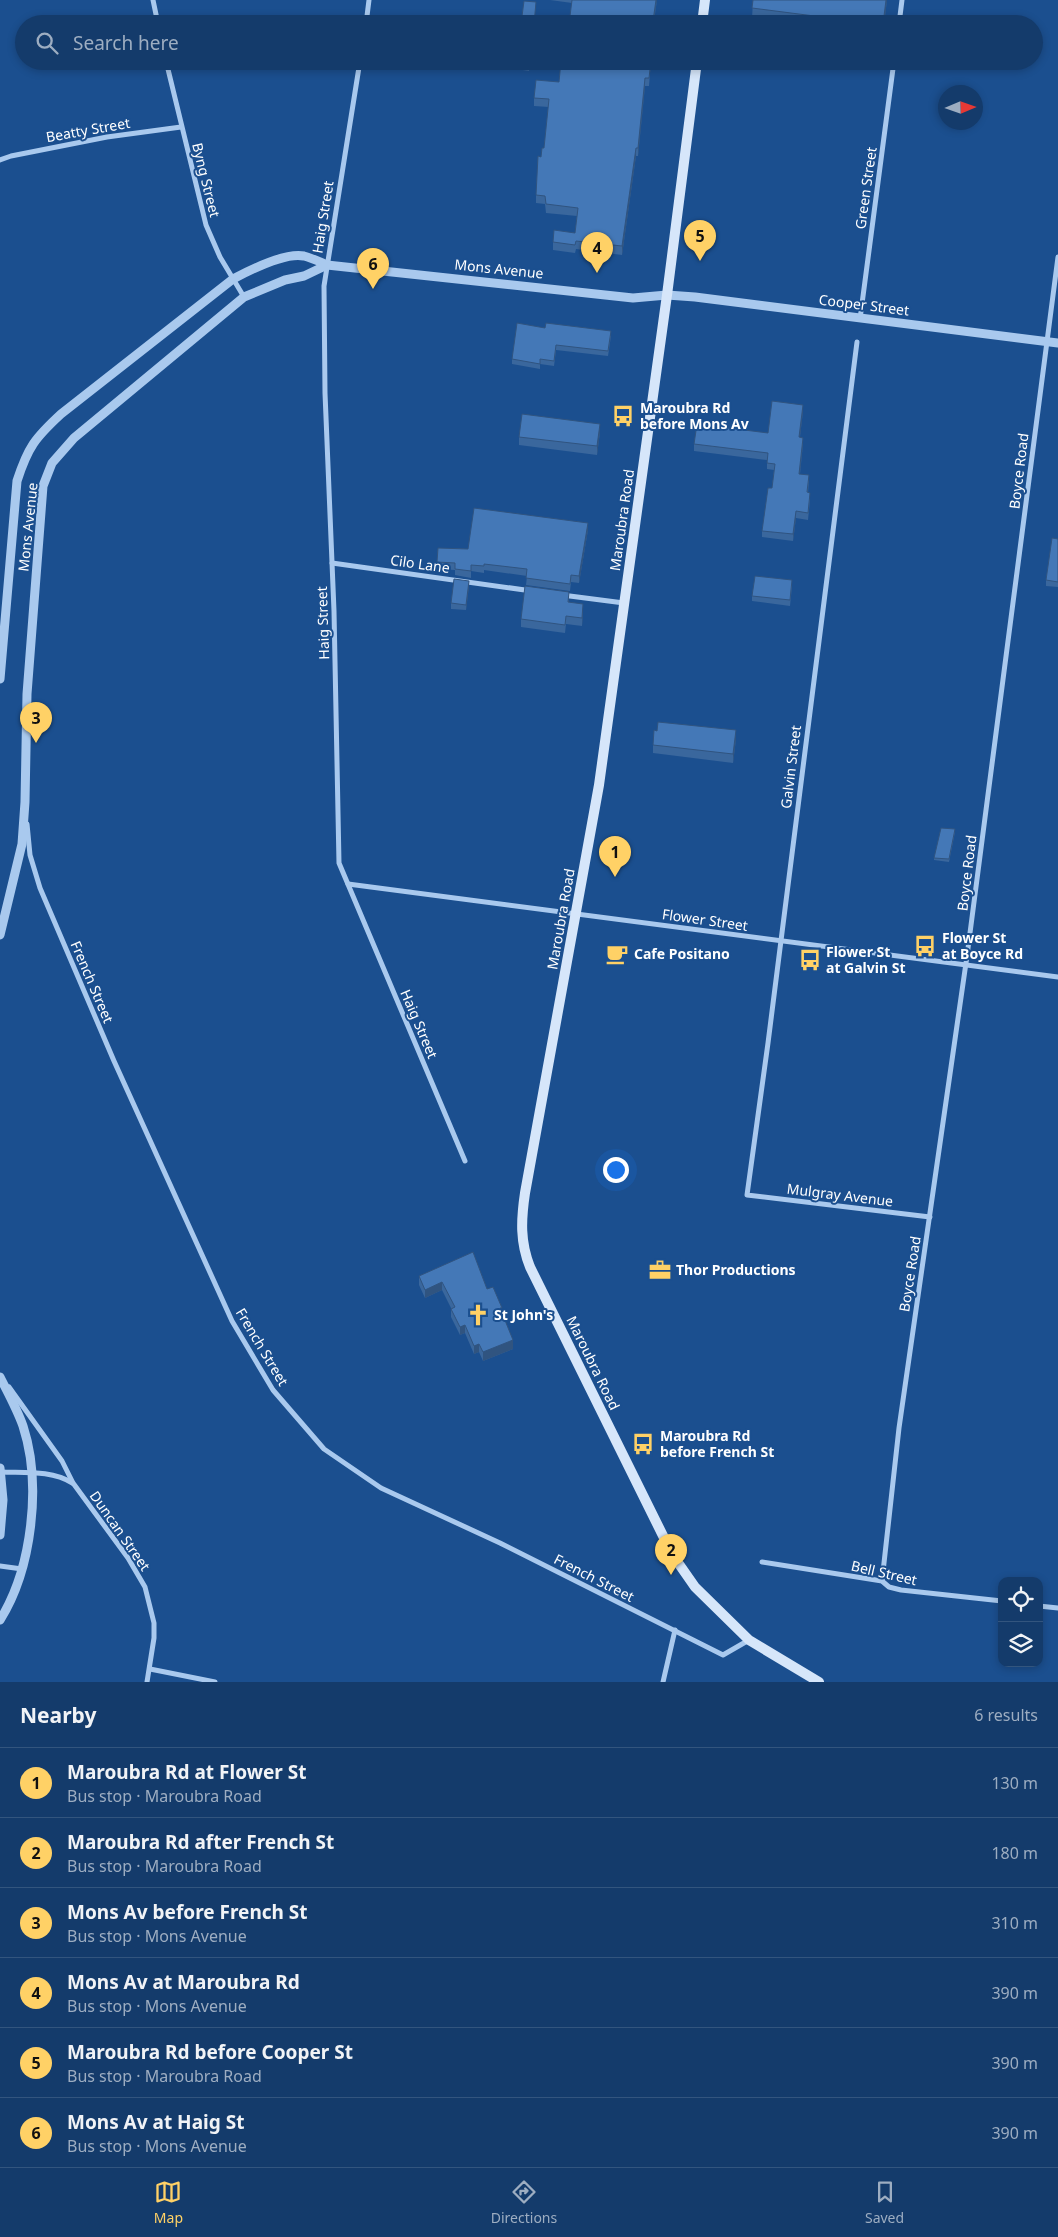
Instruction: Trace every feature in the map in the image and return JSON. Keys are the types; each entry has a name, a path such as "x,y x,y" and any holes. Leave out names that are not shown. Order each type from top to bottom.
{"main road":[{"path":"703,15 705,0"},
{"name":"Maroubra Road","path":"696,70 600,785 525,1193 521,1232 524,1252 654,1522 672,1554 695,1587 749,1640 819,1682"}],"street":[{"path":"153,0 156,15"},
{"path":"367,15 368,0"},
{"path":"900,15 902,0"},
{"name":"Byng Street","path":"168,70 206,225 220,257 244,297"},
{"name":"Haig Street","path":"359,70 327,265 324,296 325,393 332,564 339,863 465,1161"},
{"name":"Green Street","path":"860,319 893,70"},
{"name":"Beatty Street","path":"0,160 11,156 107,137 181,127"},
{"name":"Mons Avenue","path":"0,680 16,489 27,452 43,431 61,414 233,279 258,265 303,255 327,265 633,298 667,295"},
{"name":"Boyce Road","path":"882,1580 895,1478 899,1428 966,965 1058,257"},
{"name":"Mons Avenue","path":"0,935 22,844 25,802 26,717 40,517 43,486 52,463 74,438 244,297 276,283 304,276 327,265"},
{"name":"Cooper Street","path":"667,295 1058,343"},
{"name":"Galvin Street","path":"747,1195 857,342"},
{"name":"Cilo Lane","path":"332,564 535,591"},
{"path":"554,594 624,603"},
{"name":"French Street","path":"25,802 30,855 40,888 191,1234 232,1321 272,1390 324,1449 381,1488 500,1543 723,1655 749,1640"},
{"name":"Flower Street","path":"348,884 1058,977"},
{"name":"Mulgray Avenue","path":"747,1195 930,1217"},
{"path":"0,1376 23,1426 32,1474 30,1524 22,1569 16,1588 0,1620"},
{"name":"Duncan Street","path":"0,1376 62,1461 73,1484 128,1558 145,1587 154,1623 147,1682"},
{"path":"0,1470 3,1500 0,1535"},
{"name":"Duncan Street","path":"0,1470 62,1476 73,1484"},
{"name":"Bell Street","path":"762,1562 882,1580 889,1587 900,1590 998,1601"},
{"path":"0,1566 22,1569"},
{"path":"1043,1606 1058,1608"},
{"path":"663,1682 675,1630"},
{"path":"150,1669 215,1682"}],"building":[{"path":"572,0 656,0 654,15 570,15"},
{"path":"753,0 886,0 884,15 806,15 752,8"},
{"path":"524,1 536,2 535,15 522,15"},
{"path":"560,70 650,70 649,78 645,78 638,148 636,148 622,246 576,241 575,245 553,242 554,230 575,233 578,208 546,204 545,196 536,195 538,156 541,157 542,148 544,148 549,99 534,98 536,80 559,82"},
{"path":"517,323 545,328 546,323 611,331 608,351 556,345 554,361 540,359 540,364 512,359"},
{"path":"772,401 803,405 799,437 803,438 799,474 809,475 807,492 810,493 808,513 796,511 793,534 762,531 768,488 772,488 775,464 767,463 768,453 694,444 697,424 768,433"},
{"path":"522,414 600,424 597,446 519,437"},
{"path":"474,508 588,523 579,576 571,575 570,584 526,578 527,569 484,564 484,566 471,565 471,571 455,569 455,563 437,562 438,548 468,549"},
{"path":"1052,538 1058,539 1058,582 1046,580"},
{"path":"755,576 792,580 790,600 752,596"},
{"path":"454,579 469,581 466,605 451,603"},
{"path":"525,586 569,592 568,602 583,604 582,618 566,616 565,625 521,619"},
{"path":"658,722 736,730 733,754 653,745 654,730 657,731"},
{"path":"941,828 955,829 949,859 934,858"},
{"path":"473,1252 487,1289 493,1287 513,1340 483,1352 479,1344 474,1346 465,1325 460,1327 451,1309 455,1307 442,1282 425,1290 419,1276"}],"place":[{"name":"Maroubra Rd before Cooper St","path":"700,261"},
{"name":"Mons Av at Maroubra Rd","path":"597,273"},
{"name":"Mons Av at Haig St","path":"373,289"},
{"name":"Maroubra Rd before Mons Av","path":"623,416"},
{"name":"Mons Av before French St","path":"36,743"},
{"name":"Maroubra Rd at Flower St","path":"615,877"},
{"name":"Flower St at Boyce Rd","path":"925,946"},
{"name":"Cafe Positano","path":"617,954"},
{"name":"Flower St at Galvin St","path":"810,960"},
{"name":"Thor Productions","path":"660,1270"},
{"name":"St John's","path":"478,1315"},
{"name":"Maroubra Rd before French St","path":"643,1444"},
{"name":"Maroubra Rd after French St","path":"671,1575"}]}
